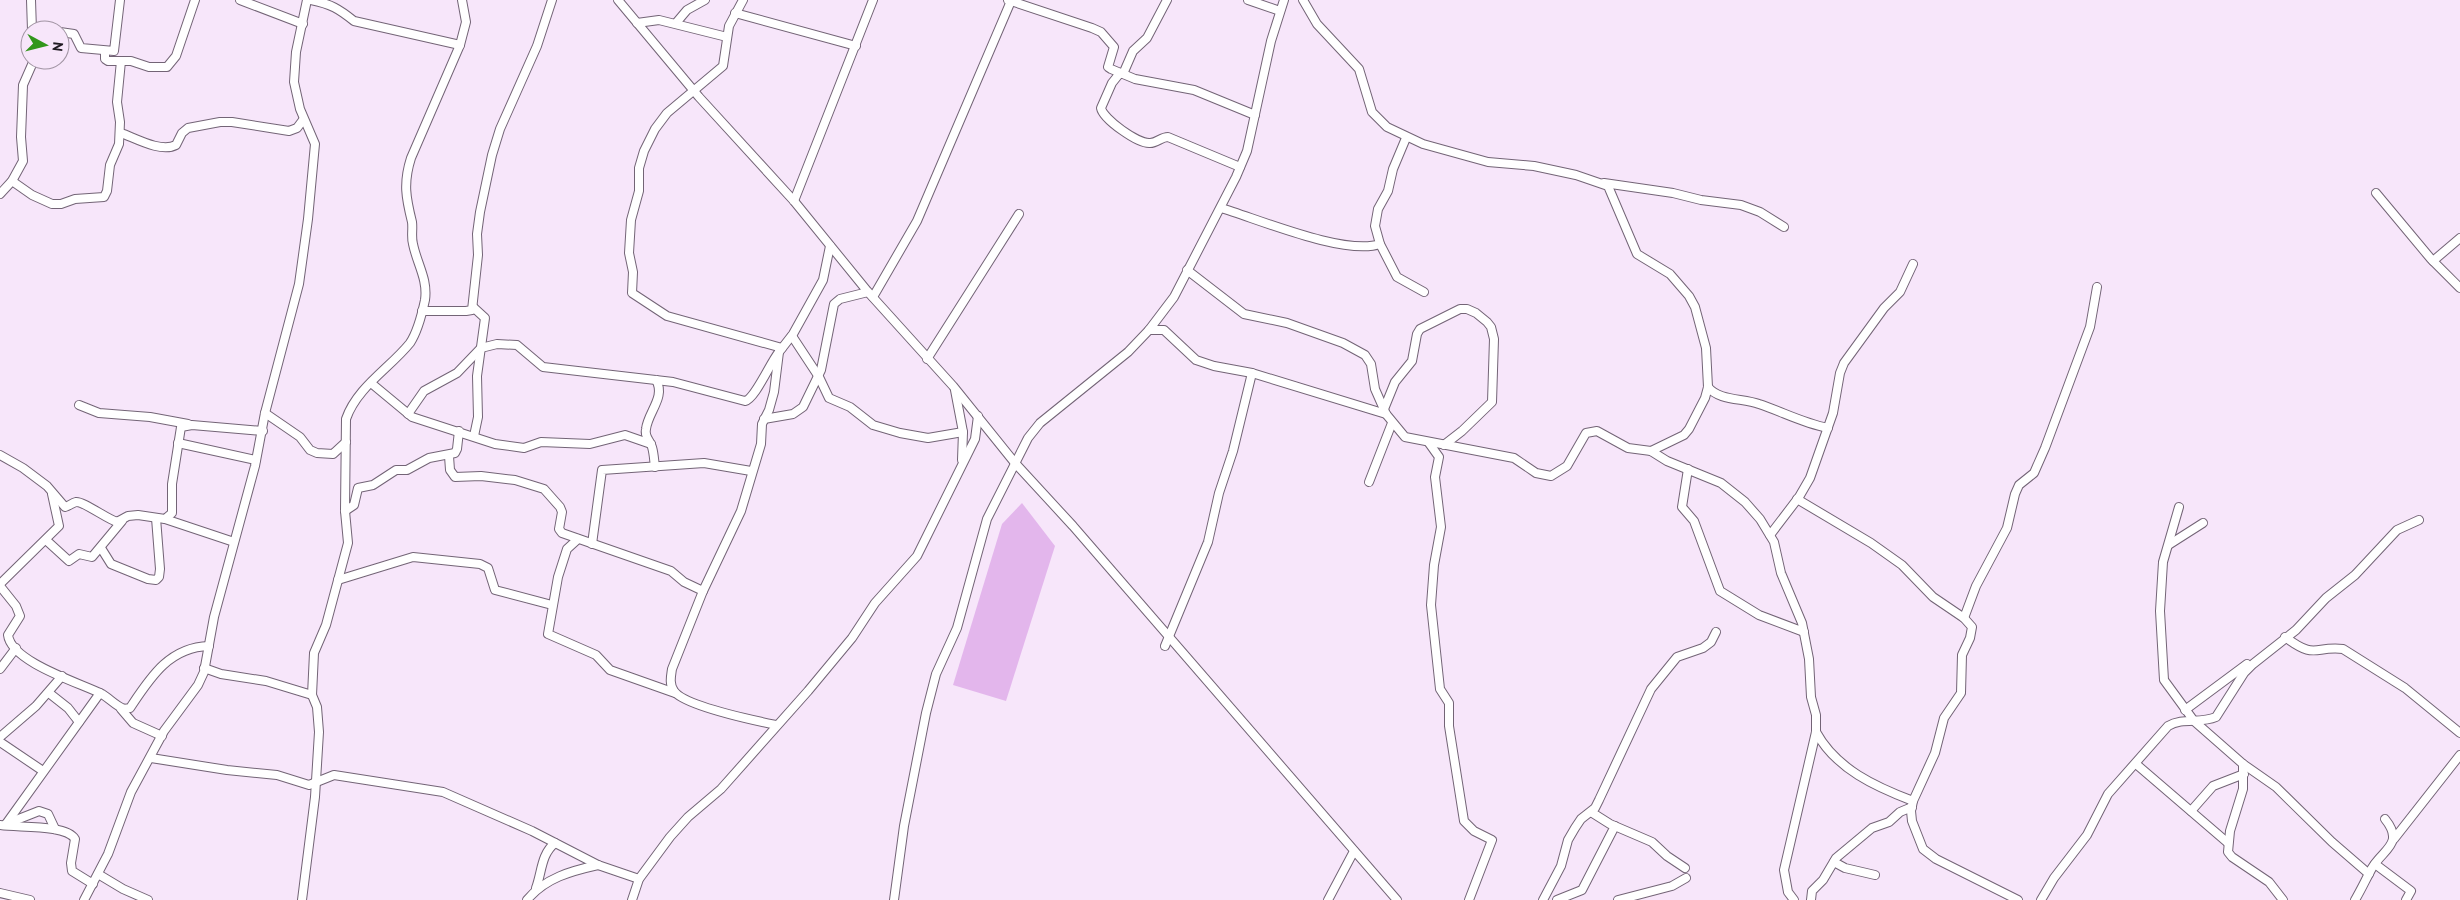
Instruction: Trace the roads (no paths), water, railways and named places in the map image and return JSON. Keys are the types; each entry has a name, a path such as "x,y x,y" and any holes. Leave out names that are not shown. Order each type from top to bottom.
{"street":[{"path":"31,0 32,20"},
{"path":"70,33 74,34 82,48 112,52 116,48 120,0"},
{"path":"105,51 106,60 131,61 160,68 170,66 185,33 196,0"},
{"path":"240,0 303,24"},
{"path":"84,900 117,834 131,792 171,720 198,686 256,460 265,413 299,284 302,248 308,219 315,151 311,134 303,120 294,82 296,52 307,0"},
{"path":"311,0 328,4 344,12 357,22 460,45"},
{"path":"302,900 320,732 312,694 314,654 348,543 345,511 348,414 371,383 410,343 422,311 426,282 413,245 412,220 406,199 406,176 411,158 460,45 466,22 462,0"},
{"path":"422,311 466,312 473,307 478,256 477,234 492,155 500,130 537,46 552,0"},
{"path":"618,0 693,89 794,201 870,295 955,388 1015,463 1169,636 1394,899"},
{"path":"676,23 687,10 705,0"},
{"path":"743,0 730,20 723,66 693,89 658,124 640,163 639,192 631,220 630,235 632,293 667,316 780,350"},
{"path":"794,201 873,0"},
{"path":"764,419 799,411 819,377 834,304 840,299 870,295 917,221 1009,0 1101,32 1114,46 1108,67 1122,74 1155,84 1194,90 1255,115"},
{"path":"1167,0 1147,38 1133,51 1122,74 1112,83 1101,108 1106,117 1116,126 1146,143 1168,137 1240,167"},
{"path":"1248,0 1280,11"},
{"path":"894,900 904,826 932,691 957,628 987,519 1028,438 1040,422 1108,369 1149,330 1174,297 1221,208 1247,151 1269,49 1284,0"},
{"path":"1303,0 1317,24 1359,69 1372,112 1387,127 1406,138 1488,162 1534,166 1604,184 1673,193 1701,200 1741,205 1760,212 1784,227"},
{"path":"735,14 856,46"},
{"path":"637,23 651,20 676,23 727,37"},
{"path":"12,181 32,195 52,204 61,204 75,199 102,198 107,191 110,165 116,153 121,133 117,102 121,61"},
{"path":"0,194 12,181 24,155 21,137 23,85 30,70"},
{"path":"121,133 149,144 168,148 176,145 182,133 188,128 232,122 288,132 296,128 303,120"},
{"path":"1406,138 1393,169 1388,191 1375,218 1380,244 1399,280 1424,292"},
{"path":"1604,184 1611,192 1637,254 1670,274 1692,302 1706,348 1708,387 1705,398 1684,434 1651,451"},
{"path":"2376,194 2433,261 2460,288"},
{"path":"1221,208 1300,233 1358,248 1380,244"},
{"path":"927,359 1019,214"},
{"path":"2433,261 2460,238"},
{"path":"408,414 424,391 456,373 481,348 497,344 517,344 543,367 673,382 748,401 766,370 792,336 823,280 830,246"},
{"path":"1770,535 1810,478 1828,428 1844,363 1884,308 1900,292 1913,264"},
{"path":"1187,270 1244,314 1287,323 1343,343 1365,356 1371,364 1375,389 1385,412 1405,437 1514,458 1536,473 1552,476 1567,466 1584,436 1590,432 1602,434 1628,448 1651,451 1667,461 1721,483 1745,502 1760,519 1770,535 1781,573 1792,594 1804,632 1811,697 1816,715 1816,732 1784,870 1788,892 1794,900"},
{"path":"1964,618 1976,586 2008,528 2015,494 2019,486 2034,473 2046,448 2090,326 2097,287"},
{"path":"473,307 485,318 476,393 478,417 474,436"},
{"path":"1385,412 1395,382 1412,361 1420,329 1460,309 1467,309 1476,313 1491,327 1494,339 1492,402 1462,431 1444,445"},
{"path":"1149,330 1164,330 1196,360 1214,366 1252,373 1385,412"},
{"path":"792,336 819,377 829,398 850,406 880,428 928,438 963,432"},
{"path":"675,693 670,678 672,668 703,591 741,511 751,472 761,444 762,424 774,392 780,350"},
{"path":"1165,646 1208,542 1219,493 1252,373"},
{"path":"654,467 651,444 645,432 647,422 656,407 659,391 656,380"},
{"path":"371,383 408,414 420,420 495,444 524,448 541,442 590,444 625,435 651,444"},
{"path":"1708,387 1712,392 1720,395 1759,404 1806,424 1828,428"},
{"path":"955,388 963,432 962,463"},
{"path":"79,405 94,412 150,417 192,425 263,431"},
{"path":"265,413 300,437 308,448 317,453 333,454 346,442"},
{"path":"632,900 639,879 670,837 688,817 721,790 776,725 808,691 852,638 875,603 917,556 975,439 978,416"},
{"path":"1369,482 1392,423"},
{"path":"165,519 172,513 172,484 179,428 192,425"},
{"path":"345,511 354,505 358,488 373,485 396,470 409,469 435,456 449,456 457,449 459,431"},
{"path":"178,443 256,460"},
{"path":"1429,443 1439,457 1436,485 1441,527 1431,596 1440,689 1449,703 1449,726 1464,821 1474,831 1492,840 1469,900"},
{"path":"0,455 23,468 47,486 65,507 75,503 82,503 105,517 122,521"},
{"path":"449,456 450,470 457,478 481,476 515,480 544,488 562,512 560,532 671,571 684,582 703,591"},
{"path":"592,544 602,470 704,463 751,472"},
{"path":"1688,469 1682,507 1694,521 1720,591 1759,615 1804,632"},
{"path":"52,494 60,524 0,585 16,606 20,616 8,635 10,641 34,664 100,693 121,709 133,723 162,736"},
{"path":"1797,499 1871,543 1895,560 1933,597 1970,623 1972,631 1962,655 1961,693 1944,718 1935,754 1913,804 1912,821 1923,849 1936,859 1960,873 2018,900"},
{"path":"2179,507 2162,572 2160,611 2164,680 2194,721 2243,764 2276,787 2332,842 2369,874"},
{"path":"46,540 69,561 80,554 92,557 122,521 131,516 165,519 234,542"},
{"path":"101,548 112,564 148,579 156,580 159,577 160,569 156,518"},
{"path":"2041,900 2054,878 2088,835 2108,794 2168,726 2176,722 2216,717 2244,673 2286,638 2326,598 2355,575 2397,530 2419,520"},
{"path":"2170,544 2203,523"},
{"path":"578,539 567,549 552,605 547,632 549,636 596,655 610,670 675,693 725,714 776,725"},
{"path":"338,580 413,557 425,557 480,564 488,568 495,590 552,605"},
{"path":"1543,900 1561,866 1568,840 1575,828 1591,812 1599,800 1650,689 1677,657 1703,648 1711,642 1716,632"},
{"path":"2286,638 2300,648 2313,652 2334,648 2342,649 2405,688 2460,733"},
{"path":"121,709 130,708 163,665 175,655 194,646 209,646"},
{"path":"0,669 16,648"},
{"path":"2185,710 2230,679 2257,655 2272,649"},
{"path":"204,668 221,674 266,682 312,694"},
{"path":"0,737 49,693 62,676"},
{"path":"49,693 68,708 79,722"},
{"path":"2,825 100,693"},
{"path":"1816,732 1826,747 1851,771 1913,804"},
{"path":"0,742 43,771"},
{"path":"2355,900 2375,864 2389,849 2394,839 2460,755"},
{"path":"151,758 227,770 277,774 309,785 334,774 443,792 555,843 598,865 639,879"},
{"path":"2136,764 2228,843"},
{"path":"2243,764 2243,789 2228,843 2228,852 2232,857 2269,882 2283,900"},
{"path":"2191,811 2213,786 2244,774"},
{"path":"1811,900 1812,892 1823,880 1834,862 1872,828 1889,822 1913,804"},
{"path":"2,825 39,810 48,814 55,829"},
{"path":"1591,812 1615,826 1652,842 1667,856 1685,868"},
{"path":"2385,820 2393,828 2394,839"},
{"path":"2,825 55,829 74,837 70,868 76,875 93,884"},
{"path":"1558,900 1582,890 1615,826"},
{"path":"527,900 536,889 546,852 555,843"},
{"path":"1328,900 1354,851"},
{"path":"1834,862 1845,868 1875,875"},
{"path":"2375,864 2410,891 2406,900"},
{"path":"536,889 572,871 598,865"},
{"path":"98,874 123,889 148,900"},
{"path":"1618,900 1672,886 1686,878"},
{"path":"0,893 30,900"},
{"path":"1558,900 1563,900"}]}
